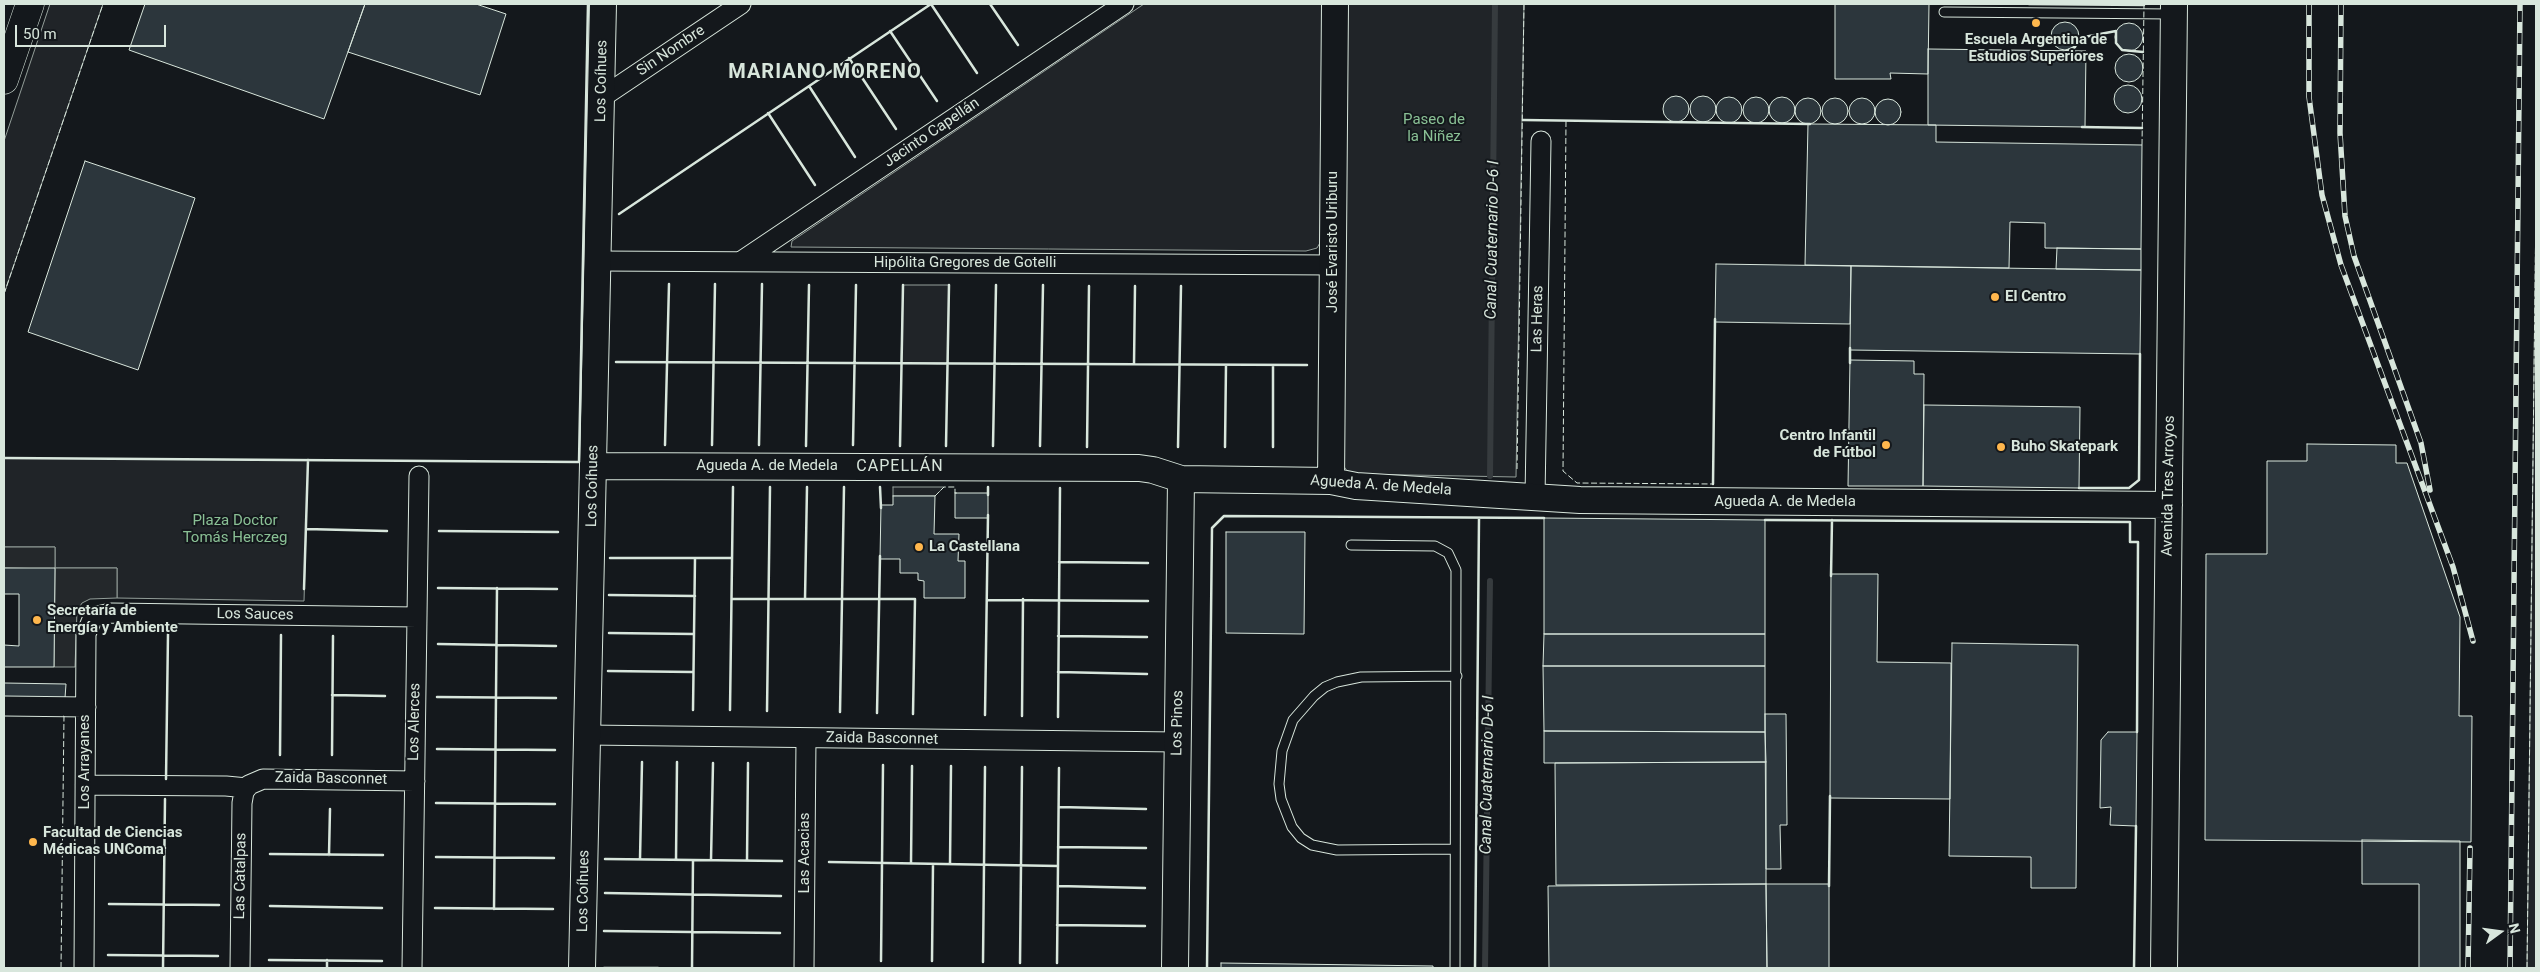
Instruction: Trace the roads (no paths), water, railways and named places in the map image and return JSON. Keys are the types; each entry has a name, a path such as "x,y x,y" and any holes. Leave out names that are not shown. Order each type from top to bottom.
{"highway":[{"path":"4,80 30,4"}],"street":[{"name":"Los Coíhues","path":"582,968 603,4"},
{"name":"Sin Nombre","path":"601,98 741,4"},
{"name":"Jacinto Capellán","path":"740,262 1124,4"},
{"name":"José Evaristo Uriburu","path":"1331,481 1335,4"},
{"name":"Avenida Tres Arroyos","path":"2164,968 2174,9"},
{"name":"Las Heras","path":"1535,497 1541,141"},
{"name":"Hipólita Gregores de Gotelli","path":"598,261 1333,265"},
{"name":"Agueda A. de Medela","path":"593,466 1139,468 1153,470 1181,479 1331,481 1356,486 1590,500 2169,505"},
{"name":"Los Alerces","path":"412,968 419,476"},
{"name":"Los Pinos","path":"1175,968 1181,479"},
{"name":"Los Sauces","path":"93,617 111,613 417,617"},
{"name":"Los Arrayanes","path":"84,968 86,634 93,617"},
{"path":"4,706 86,707"},
{"name":"Zaida Basconnet","path":"588,735 1178,742"},
{"name":"Las Acacias","path":"804,968 806,738"},
{"name":"Zaida Basconnet","path":"85,789 226,786 247,788 263,779 415,781"},
{"name":"Las Catalpas","path":"240,968 242,803 247,788"}],"lane":[{"path":"1944,12 2174,9"},
{"path":"1351,545 1429,545 1442,548 1452,558 1457,578 1455,968"},
{"path":"1455,849 1337,850 1312,845 1301,838 1292,827 1281,799 1279,784 1282,751 1286,735 1302,708 1325,687 1337,682 1361,677 1457,676"}],"waterway":[{"name":"Canal Cuaternario D-6 I","path":"1490,476 1495,4"},
{"name":"Canal Cuaternario D-6 I","path":"1485,968 1490,581"}],"railway":[{"path":"2309,4 2309,97 2322,195 2341,265 2453,567 2473,641"},
{"path":"2341,4 2340,133 2345,216 2354,256 2421,443 2430,490"},
{"path":"2510,968 2520,4"},
{"path":"2468,968 2470,848"}],"place":[{"name":"Escuela Argentina de Estudios Superiores","path":"2036,23"},
{"name":"El Centro","path":"1995,297"},
{"name":"Centro Infantil de Fútbol","path":"1886,445"},
{"name":"Buho Skatepark","path":"2001,447"},
{"name":"La Castellana","path":"919,547"},
{"name":"Secretaría de Energía y Ambiente","path":"37,620"},
{"name":"Facultad de Ciencias Médicas UNComa","path":"33,842"}],"district":[{"name":"MARIANO MORENO","path":"825,73"},
{"name":"CAPELLÁN","path":"900,467"}],"park label":[{"name":"Paseo de la Niñez","path":"1434,128"},
{"name":"Plaza Doctor Tomás Herczeg","path":"235,530"}]}
